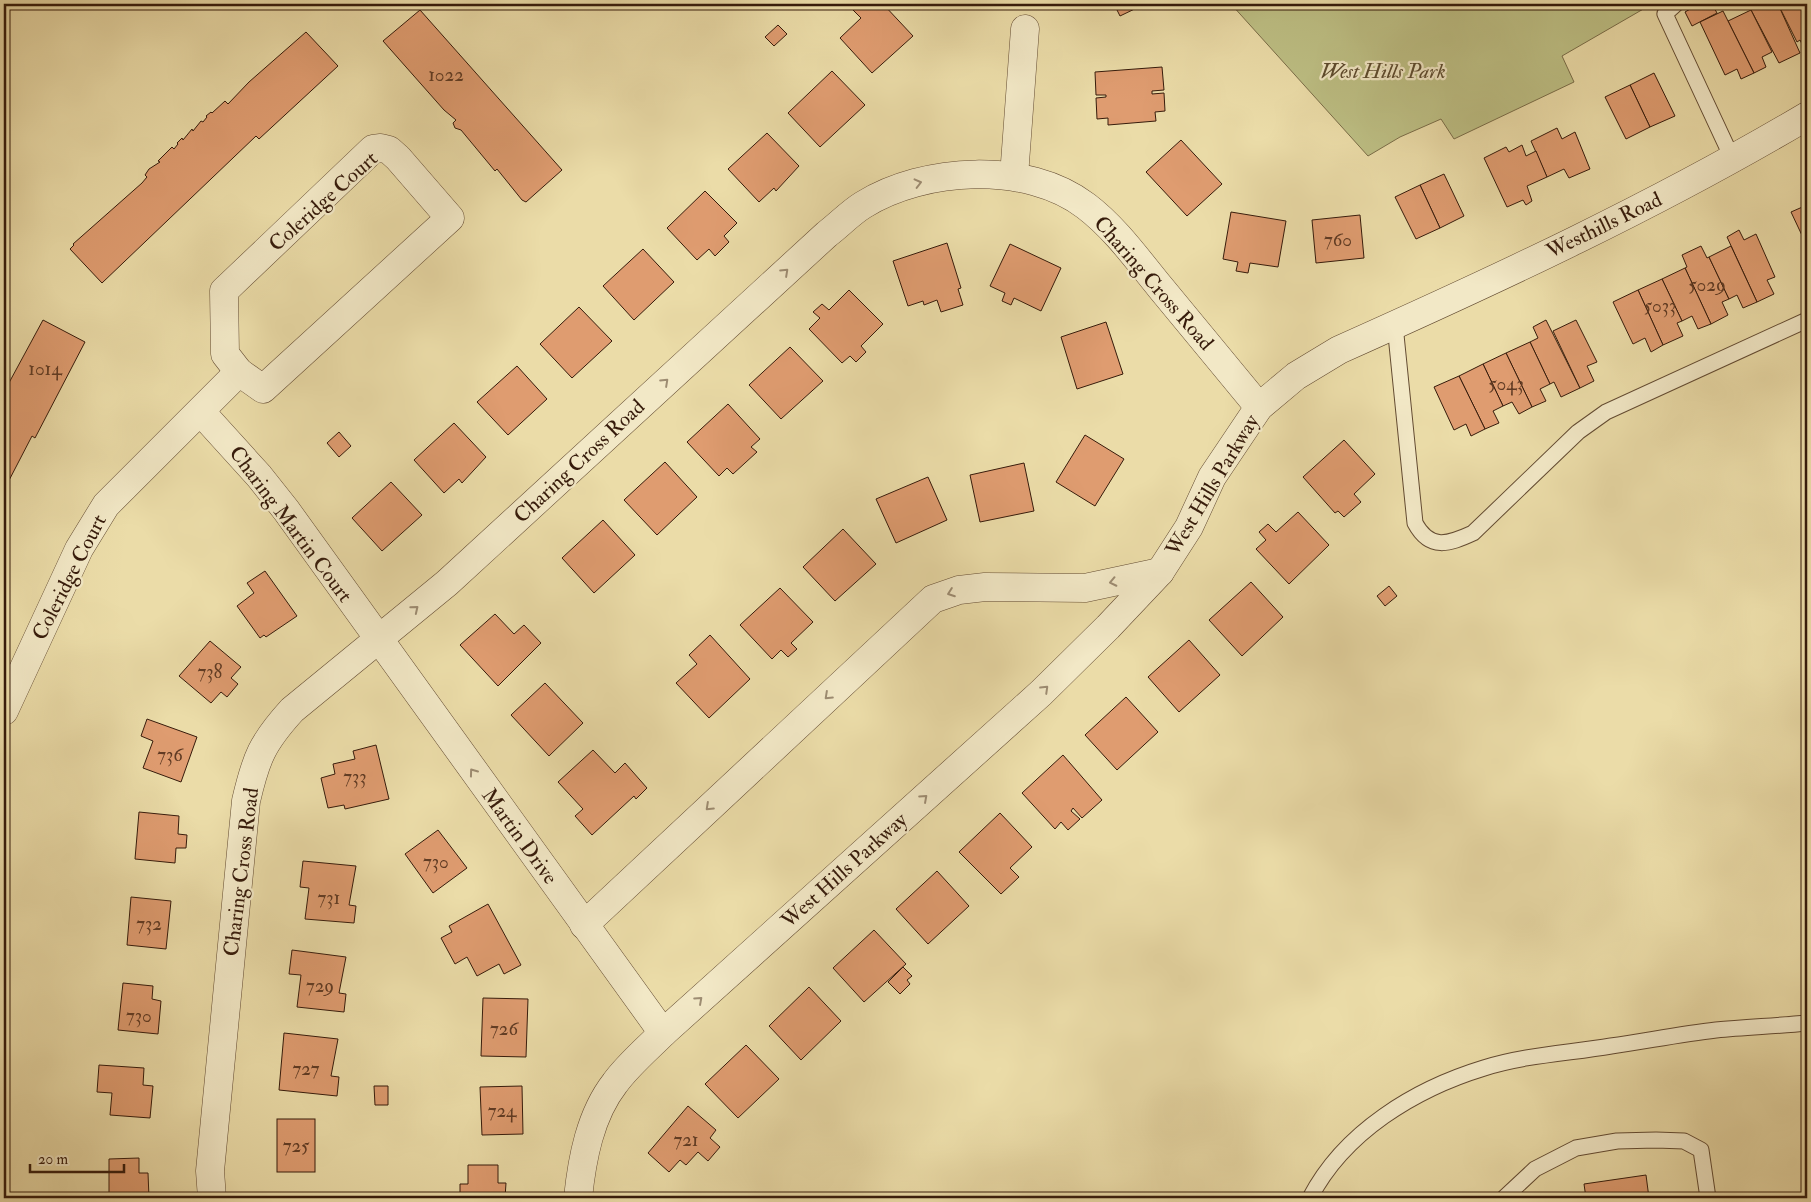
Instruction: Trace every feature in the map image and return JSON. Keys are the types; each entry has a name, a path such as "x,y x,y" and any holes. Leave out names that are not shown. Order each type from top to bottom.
{"street":[{"path":"1014,176 1025,29"},
{"name":"Westhills Road","path":"1395,325 1666,195 1733,160 1807,116"},
{"name":"Coleridge Court","path":"374,149 389,150 450,218 263,389 239,372 225,354 224,291 374,149"},
{"name":"Charing Cross Road","path":"212,1198 210,1171 245,811 254,764 270,734 292,710 447,583 827,234 863,205 908,186 947,176 986,174 1014,176 1052,187 1086,206 1118,236 1258,407"},
{"name":"West Hills Parkway","path":"578,1198 582,1163 594,1122 614,1083 663,1033 1041,693 1160,572 1189,527 1212,477 1258,407 1296,376 1332,355 1395,325"},
{"name":"Coleridge Court","path":"4,711 79,549 106,505 239,372"},
{"name":"Charing Martin Court","path":"200,412 265,483 377,640"},
{"name":"West Hills Parkway","path":"584,925 933,599 959,590 985,587 1085,588 1160,572"},
{"name":"Martin Drive","path":"377,640 663,1033"}],"lane":[{"path":"1676,4 1665,14 1733,160"},
{"path":"1395,325 1415,523 1422,536 1438,543 1454,541 1473,533 1578,432 1606,412 1807,320"},
{"path":"1310,1198 1317,1185 1345,1148 1377,1121 1416,1096 1453,1078 1486,1067 1526,1059 1717,1030 1807,1023"},
{"path":"1504,1198 1535,1169 1576,1148 1617,1141 1656,1140 1684,1141 1701,1150 1708,1198"}],"green space":[{"name":"West Hills Park","path":"1231,4 1652,4 1562,56 1574,82 1454,139 1441,119 1400,137 1368,156"}],"building":[{"path":"856,4 883,4 913,36 872,73 840,38 861,18 851,8"},
{"path":"1114,4 1145,4 1120,16"},
{"path":"1699,4 1712,4 1717,13 1692,26 1685,12"},
{"path":"1763,4 1778,4 1800,53 1779,63 1751,10"},
{"path":"1778,4 1807,4 1807,49 1805,50 1800,40 1797,42"},
{"path":"420,10 562,170 526,202 522,200 497,169 495,171 461,130 455,128 453,123 456,120 444,110 383,41"},
{"path":"1751,10 1772,52 1762,57 1766,67 1754,73 1728,21"},
{"path":"1723,11 1754,73 1741,79 1737,69 1725,75 1700,22"},
{"path":"778,25 787,34 774,46 765,37"},
{"path":"306,32 338,66 259,139 256,136 102,283 70,249 73,244 142,183 147,177 145,175 149,169 160,162 158,161 172,147 174,149 182,138 183,140 192,129 193,131 201,121 203,122 206,116 225,101 228,104 249,82"},
{"path":"1162,67 1164,90 1152,91 1152,94 1164,93 1165,111 1155,112 1156,121 1108,125 1108,118 1097,119 1096,98 1106,97 1106,95 1096,95 1095,72"},
{"path":"832,71 865,105 820,147 788,113"},
{"path":"1654,73 1675,116 1650,127 1630,85"},
{"path":"1630,85 1650,127 1626,139 1605,97"},
{"path":"1557,128 1562,139 1575,132 1590,169 1569,178 1564,169 1547,177 1531,141"},
{"path":"767,133 799,166 776,191 774,188 759,202 728,169"},
{"path":"1181,140 1222,184 1187,216 1146,172"},
{"path":"1522,145 1526,156 1536,151 1547,177 1527,186 1532,201 1526,205 1523,200 1507,207 1484,158 1506,147 1509,152"},
{"path":"1444,174 1464,216 1440,228 1420,185"},
{"path":"1420,185 1440,228 1416,239 1395,197"},
{"path":"705,191 737,223 724,236 729,242 715,256 709,249 697,260 667,228"},
{"path":"1807,205 1807,246 1791,212"},
{"path":"1231,212 1286,221 1278,267 1250,263 1248,273 1236,271 1238,262 1223,259"},
{"path":"1360,215 1364,258 1316,263 1312,220"},
{"path":"1739,230 1744,240 1756,234 1775,277 1767,280 1774,294 1757,302 1727,237"},
{"path":"947,243 961,288 958,289 963,305 941,312 937,300 924,305 923,301 908,306 893,261"},
{"path":"1010,244 1061,268 1041,311 1014,298 1011,305 1002,301 1005,293 990,286"},
{"path":"1701,246 1707,258 1709,257 1729,299 1722,302 1728,315 1711,324 1685,268 1687,267 1682,255"},
{"path":"1731,246 1757,302 1743,308 1737,295 1729,299 1709,257"},
{"path":"643,249 674,282 634,320 603,286"},
{"path":"1685,268 1711,324 1698,329 1692,316 1682,321 1662,279"},
{"path":"1662,279 1682,321 1677,323 1683,336 1663,345 1638,290"},
{"path":"849,290 883,324 861,346 866,352 856,362 850,356 842,363 809,329 820,318 813,312 822,304 829,310"},
{"path":"1638,290 1663,345 1651,352 1645,338 1633,344 1613,302"},
{"path":"579,307 612,341 572,378 540,344"},
{"path":"43,320 85,342 35,438 32,436 4,490 4,392"},
{"path":"1546,320 1580,388 1561,397 1554,382 1550,384 1530,342 1538,338 1533,327"},
{"path":"1576,320 1597,362 1587,366 1594,381 1580,388 1553,331"},
{"path":"1106,322 1123,374 1077,389 1061,337"},
{"path":"1530,342 1550,384 1540,389 1546,401 1532,407 1506,353"},
{"path":"790,347 823,381 781,419 749,385"},
{"path":"1506,353 1532,407 1519,414 1512,402 1503,406 1483,364"},
{"path":"1483,364 1503,406 1493,411 1499,423 1485,429 1459,376"},
{"path":"517,366 547,399 508,435 477,402"},
{"path":"1459,376 1485,429 1471,436 1466,424 1454,430 1434,387"},
{"path":"728,404 760,439 751,447 757,452 733,474 727,468 719,476 687,442"},
{"path":"454,423 486,457 462,483 459,479 444,493 414,460"},
{"path":"339,432 351,446 339,457 327,443"},
{"path":"1085,435 1124,459 1095,506 1056,482"},
{"path":"1344,440 1375,474 1354,494 1361,502 1344,517 1338,511 1335,513 1303,477"},
{"path":"665,462 697,497 657,535 624,500"},
{"path":"1024,463 1034,511 980,522 970,475"},
{"path":"928,477 947,520 896,543 876,499"},
{"path":"391,482 422,515 382,551 352,518"},
{"path":"1298,512 1329,545 1289,584 1256,549 1266,540 1259,532 1268,524 1276,532"},
{"path":"603,520 635,555 594,593 562,558"},
{"path":"843,529 876,564 835,601 803,567"},
{"path":"265,571 297,616 266,637 264,635 260,638 237,606 254,593 247,583"},
{"path":"1251,582 1283,617 1242,656 1209,620"},
{"path":"1389,586 1397,596 1385,606 1377,596"},
{"path":"780,588 813,622 791,643 797,649 788,657 781,650 772,659 740,625"},
{"path":"495,614 514,634 524,625 541,643 498,686 460,645"},
{"path":"710,635 750,679 709,718 676,683 697,664 689,655"},
{"path":"1189,640 1220,675 1179,712 1148,677"},
{"path":"210,641 241,667 231,678 238,684 227,697 221,692 211,703 179,676"},
{"path":"545,683 583,723 549,756 511,715"},
{"path":"1126,697 1158,732 1117,770 1085,735"},
{"path":"147,719 197,737 181,782 143,768 153,741 141,736"},
{"path":"376,745 389,799 345,809 344,805 328,808 321,778 335,774 333,764 355,759 353,751"},
{"path":"593,750 615,773 625,763 647,788 636,799 634,796 592,835 575,816 583,809 558,782"},
{"path":"1063,755 1102,800 1082,818 1073,808 1071,811 1080,819 1068,830 1061,822 1055,829 1022,793"},
{"path":"139,812 179,816 178,834 187,835 186,848 176,848 175,863 135,859"},
{"path":"1000,813 1032,847 1010,868 1019,877 1001,894 959,852"},
{"path":"438,830 467,868 433,893 405,854"},
{"path":"303,861 356,866 349,905 356,906 354,923 305,919 309,888 300,887"},
{"path":"937,871 969,906 928,944 896,909"},
{"path":"131,897 171,901 166,949 127,945"},
{"path":"488,904 521,965 504,974 499,964 477,976 467,957 455,964 441,938 452,932 449,926"},
{"path":"874,930 906,964 864,1002 833,968"},
{"path":"292,950 346,957 339,993 346,994 344,1012 297,1007 301,975 289,974"},
{"path":"903,967 912,976 907,980 910,984 900,994 888,982"},
{"path":"123,983 153,986 152,999 161,1001 158,1034 118,1030"},
{"path":"809,987 841,1021 801,1060 769,1026"},
{"path":"483,998 528,999 526,1057 481,1056"},
{"path":"284,1033 338,1039 331,1076 339,1077 337,1096 279,1090"},
{"path":"746,1045 779,1079 738,1118 705,1084"},
{"path":"99,1065 144,1068 143,1085 153,1086 150,1118 110,1115 112,1093 97,1092"},
{"path":"374,1086 388,1086 388,1105 375,1105"},
{"path":"522,1086 523,1134 482,1135 480,1087"},
{"path":"688,1106 716,1130 710,1138 720,1147 708,1161 698,1152 686,1165 680,1160 669,1172 648,1153"},
{"path":"277,1119 315,1119 315,1172 277,1172"},
{"path":"139,1158 139,1173 148,1173 149,1198 109,1198 109,1159"},
{"path":"468,1165 498,1165 498,1183 506,1183 505,1198 460,1198 460,1184 468,1184"},
{"path":"1646,1175 1649,1198 1586,1198 1584,1184"}]}
